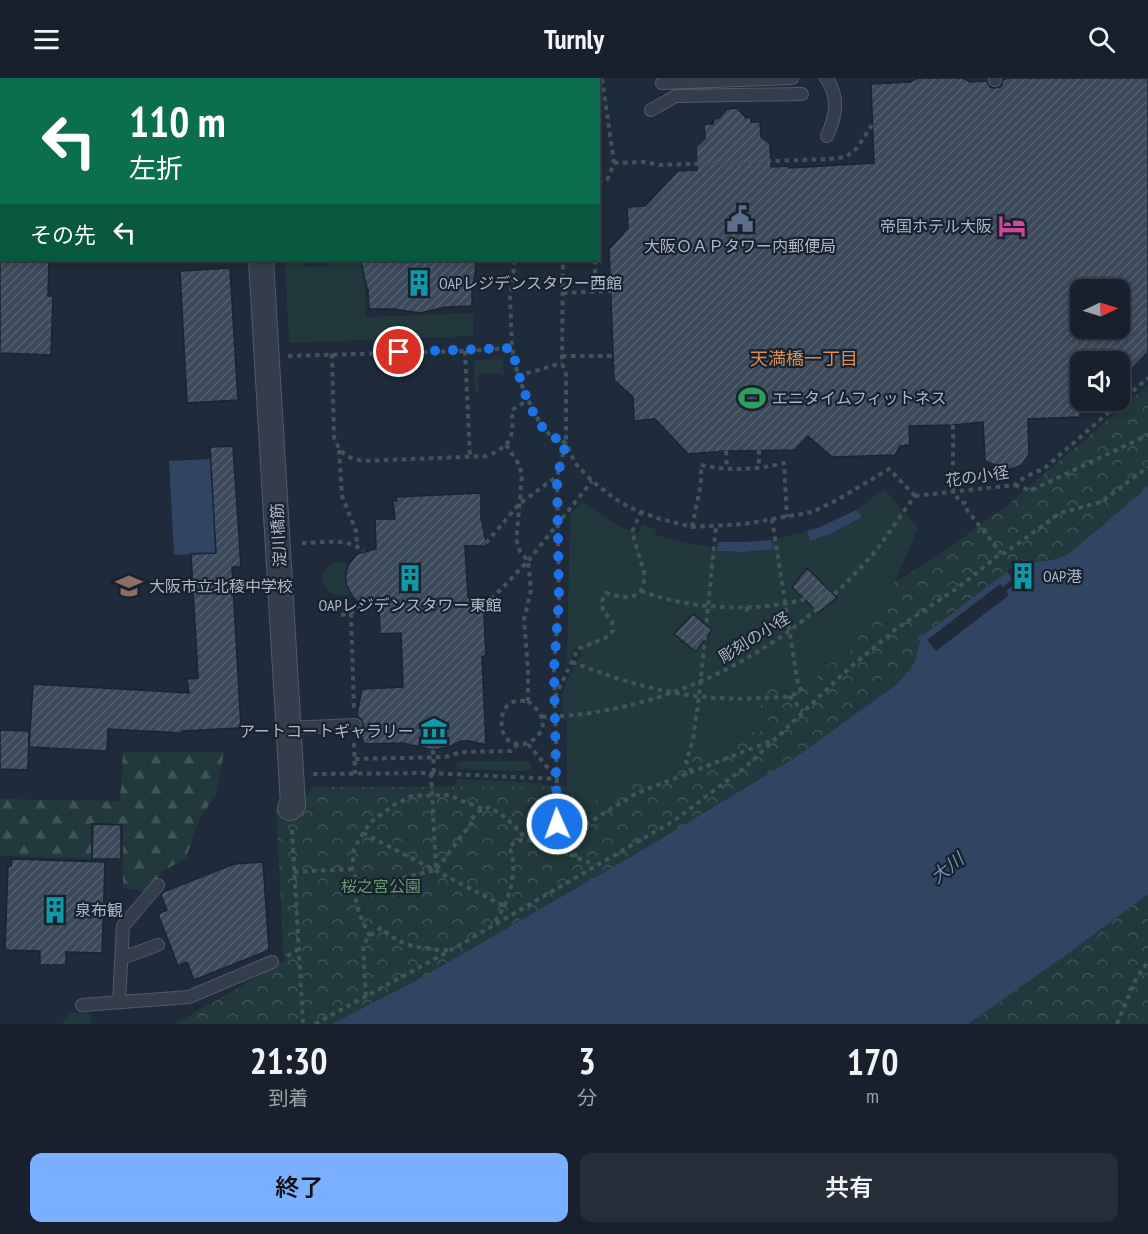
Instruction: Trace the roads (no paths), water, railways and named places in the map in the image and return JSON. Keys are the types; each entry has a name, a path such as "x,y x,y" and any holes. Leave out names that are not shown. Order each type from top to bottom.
{"street":[{"name":"淀川橋筋","path":"261,261 292,778 293,806 290,808"}],"lane":[{"path":"662,83 792,78"},
{"path":"825,78 833,92 836,104 834,120 827,136"},
{"path":"651,110 676,96 802,94"},
{"path":"289,728 355,725"},
{"path":"119,1001 123,926 158,885"},
{"path":"122,958 158,945"},
{"path":"82,1005 189,997 278,960"}],"water":[{"path":"211,459 216,553 174,555 169,461"},
{"name":"大川","path":"1148,487 1148,894 968,1024 332,1024 417,980 639,852 793,759 897,684 915,661 921,637 1021,559 1044,561 1067,555"},
{"path":"856,510 862,517 830,534 810,541 807,531"},
{"path":"771,540 773,549 744,552 717,551 718,542"}],"place":[{"name":"大阪ＯＡＰタワー内郵便局","path":"740,219"},
{"name":"帝国ホテル大阪","path":"1012,226"},
{"name":"OAPレジデンスタワー西館","path":"419,283"},
{"name":"エニタイムフィットネス","path":"752,398"},
{"name":"OAP港","path":"1023,576"},
{"name":"OAPレジデンスタワー東館","path":"410,578"},
{"name":"大阪市立北稜中学校","path":"129,586"},
{"name":"アートコートギャラリー","path":"434,731"},
{"name":"泉布観","path":"55,910"}],"district":[{"name":"天満橋一丁目","path":"804,358"}],"park label":[{"name":"桜之宮公園","path":"381,886"}]}
